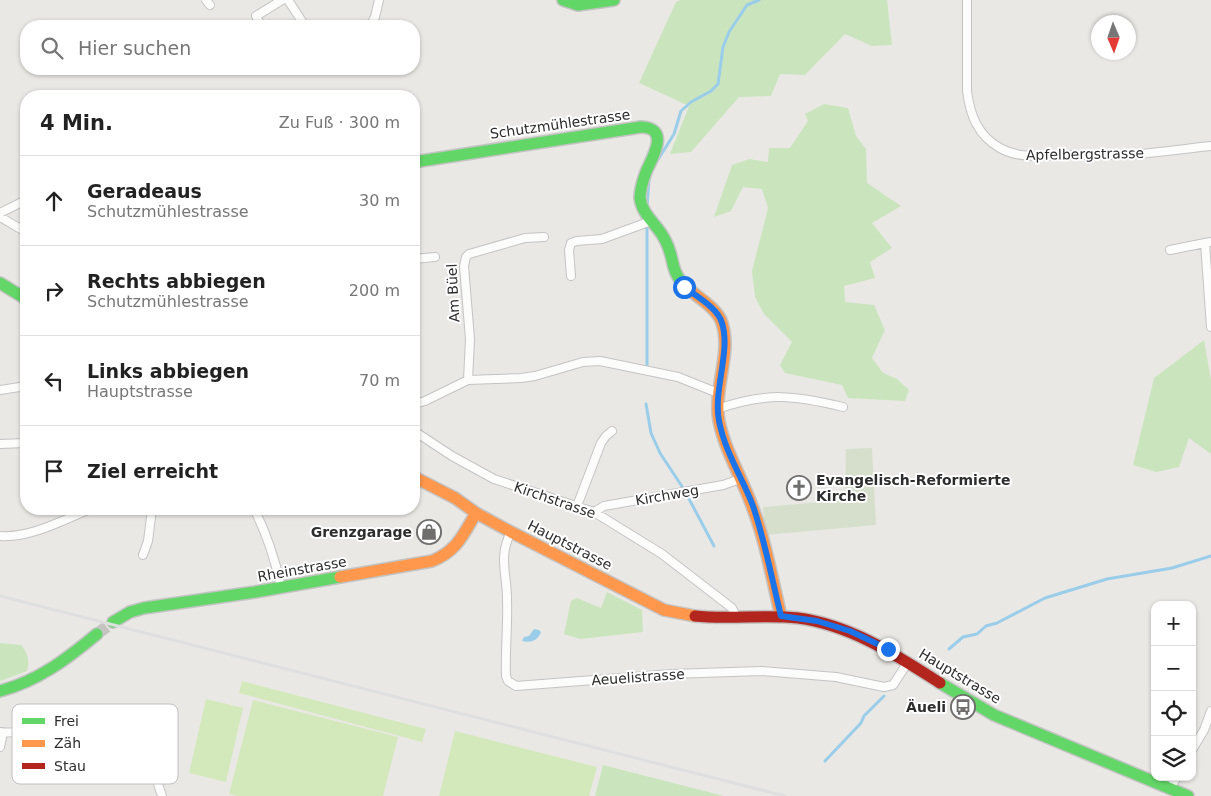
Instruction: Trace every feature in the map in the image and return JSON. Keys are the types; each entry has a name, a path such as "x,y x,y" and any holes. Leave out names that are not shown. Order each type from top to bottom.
{"main road":[{"path":"563,0 578,5 614,0"},
{"name":"Schutzmühlestrasse","path":"420,161 646,127 656,133 658,143 639,193 639,199 646,219 659,229 667,242 672,266 678,280 722,321 724,344 717,409 725,444 752,503 781,616"},
{"path":"0,283 20,295"},
{"name":"Hauptstrasse","path":"420,480 455,498 476,513 511,532 664,610 680,615 698,617 781,616 817,621 850,631 888,649 969,702 994,715 1188,796"},
{"name":"Rheinstrasse","path":"113,622 130,612 144,608 194,602 438,558 448,554 459,544 476,513"},
{"path":"0,691 39,678 97,634"}],"street":[{"path":"258,20 256,16 282,0"},
{"path":"288,0 301,20"},
{"path":"373,20 379,0"},
{"name":"Apfelbergstrasse","path":"967,0 968,104 976,126 991,142 1000,148 1016,155 1036,156 1128,154 1211,146"},
{"path":"20,203 0,215 20,228"},
{"path":"571,276 569,250 571,243 602,239 646,219"},
{"name":"Am Büel","path":"468,380 470,339 464,266 466,257 469,254 525,238 544,237"},
{"path":"1170,250 1208,243 1211,327"},
{"path":"420,259 435,257"},
{"path":"420,402 468,380 535,376 583,362 600,361 678,378 718,394"},
{"path":"0,390 20,387"},
{"path":"717,409 734,403 772,396 809,399 843,407"},
{"path":"577,506 601,443 612,431"},
{"name":"Kirchstrasse","path":"420,435 452,456 494,479 594,512 662,554 732,608 736,616"},
{"path":"0,444 20,443"},
{"name":"Kirchweg","path":"594,512 604,506 723,485 740,479"},
{"path":"0,536 18,535 36,530 75,515"},
{"path":"143,556 148,541 151,515"},
{"path":"257,515 269,540 281,587"},
{"name":"Aeuelistrasse","path":"511,532 504,547 503,568 507,597 506,676 508,681 516,686 672,674 761,671 836,677 884,687 893,685 908,662"},
{"path":"1196,743 1204,730 1211,711"},
{"path":"0,747 2,732"},
{"path":"1170,788 1174,781"},
{"path":"158,784 162,796"}],"green space":[{"path":"680,0 887,0 892,45 872,46 845,34 805,75 780,74 771,96 739,97 691,152 670,154 689,106 639,83 676,2"},
{"path":"824,104 848,108 856,136 866,149 867,183 901,206 872,223 892,248 870,262 875,278 844,286 845,302 874,305 885,330 872,358 883,373 897,379 909,390 905,401 848,398 842,385 785,373 780,365 792,342 764,314 755,297 752,271 768,208 762,189 743,187 731,211 714,217 732,165 749,159 768,162 769,148 790,148 808,121 805,114"},
{"path":"1204,340 1211,380 1211,454 1189,438 1179,467 1156,472 1133,465 1154,378"},
{"path":"872,448 876,525 765,535 763,507 845,500 846,449"},
{"path":"607,592 642,610 643,632 580,639 564,634 571,601 577,598 601,608"},
{"path":"0,643 21,645 28,657 27,671 0,681"},
{"path":"242,681 426,729 422,742 239,693"},
{"path":"206,699 243,708 226,782 189,773"},
{"path":"253,700 398,737 383,796 238,796 229,794"},
{"path":"455,731 597,767 589,796 439,796"},
{"path":"603,765 724,796 595,796"}],"water":[{"path":"534,629 541,632 536,639 528,642 522,641 524,637 529,636"}],"waterway":[{"path":"654,166 674,134 681,111 691,102 711,91 718,84 723,47 729,32 747,5 759,0"},
{"path":"647,207 649,179"},
{"path":"647,224 647,366"},
{"path":"646,404 651,433 660,453 683,488"},
{"path":"688,497 714,546"},
{"path":"949,649 963,637 977,634 986,626 997,623 1045,598 1107,579 1172,568 1211,556"},
{"path":"825,761 884,696"}],"tunnel":[{"path":"97,634 113,622"}],"railway":[{"path":"0,596 785,796"}],"traffic: fast":[{"path":"563,0 578,5 614,0"},
{"path":"420,161 641,127 650,129 655,132 657,145 642,185 641,204 664,238 678,278 691,291"},
{"path":"0,283 20,295"},
{"path":"113,622 130,612 144,608 255,592 340,577"},
{"path":"0,691 14,687 52,668 97,634"},
{"path":"940,683 994,715 1188,796"}],"traffic: slow":[{"path":"691,291 713,310 722,323 725,347 718,397 719,421 729,454 757,520 781,616"},
{"path":"420,480 455,498 476,513 511,532 664,610 695,616"},
{"path":"340,577 432,561 441,557 458,542 476,513"}],"traffic: jam":[{"path":"695,616 785,617 818,622 855,634 890,652 940,683"}],"place":[{"name":"Evangelisch-Reformierte Kirche","path":"799,488"},
{"name":"Grenzgarage","path":"429,532"},
{"name":"Äueli","path":"963,707"}],"route":[{"path":"684,287 711,309 722,321 724,344 717,409 719,421 727,450 752,503 781,616 817,621 850,631 888,649"}]}
